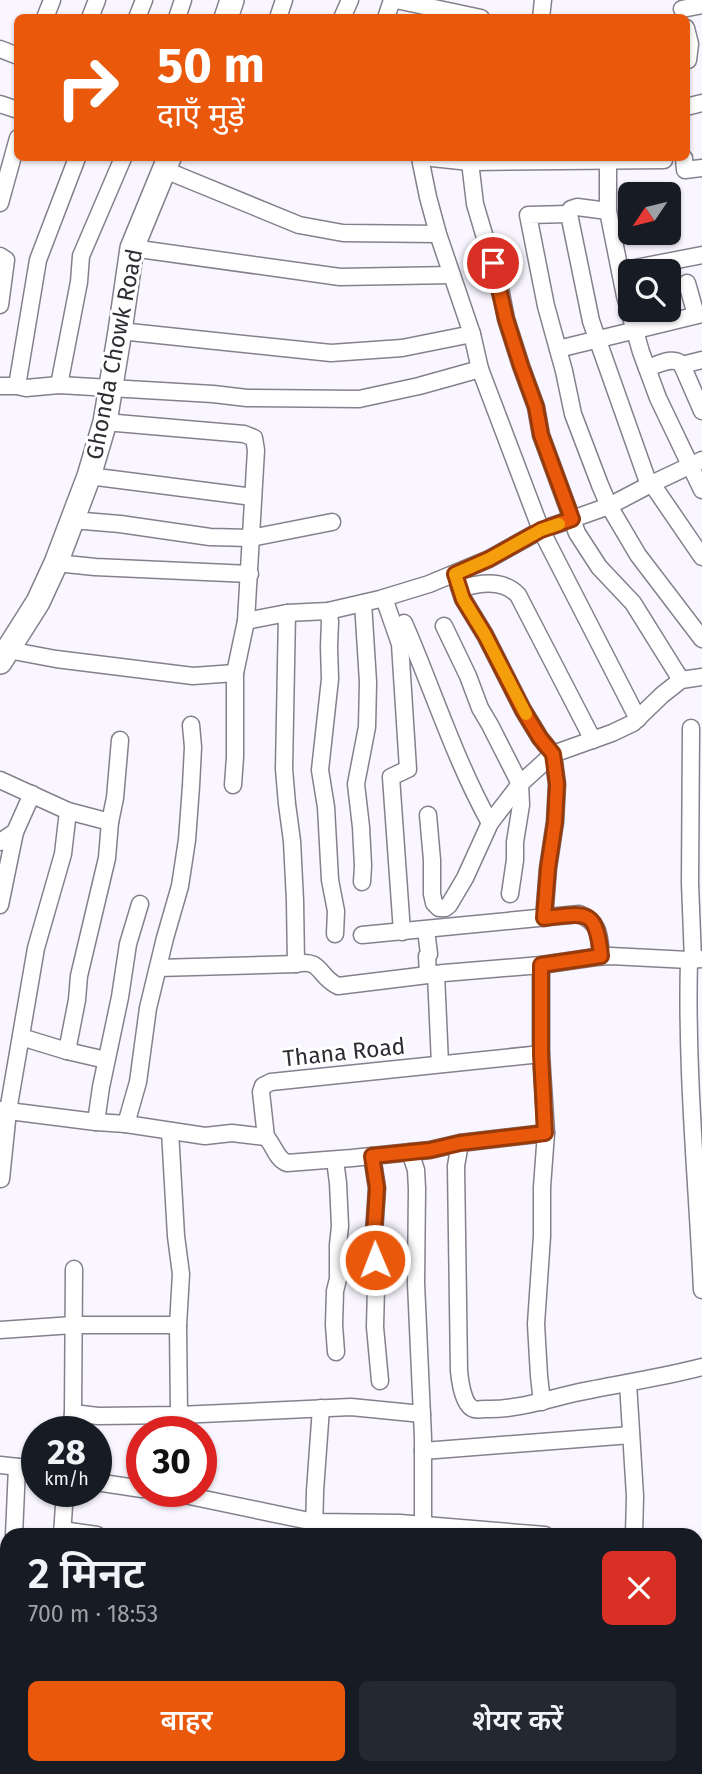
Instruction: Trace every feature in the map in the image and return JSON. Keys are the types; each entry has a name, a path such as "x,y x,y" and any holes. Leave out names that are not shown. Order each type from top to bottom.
{"street":[{"path":"394,0 462,14"},
{"path":"682,9 702,5"},
{"path":"0,202 5,162 14,145"},
{"path":"76,161 37,260 8,386 26,388 59,385 247,398 359,399 480,369"},
{"path":"59,385 79,282 81,256 122,161"},
{"path":"420,161 438,234 472,334 480,369 541,530 638,719"},
{"path":"460,161 483,161"},
{"path":"608,161 608,211 618,261"},
{"path":"684,161 685,170 702,168"},
{"path":"470,162 475,204 506,319 536,407 541,435 572,519 581,540 599,567 633,603 681,680"},
{"path":"167,164 299,225 343,233 438,234"},
{"name":"Ghonda Chowk Road","path":"4,656 38,602 89,476 104,422 132,248 167,164"},
{"path":"608,211 577,207 571,209 569,214 591,321 650,484 702,557"},
{"path":"569,214 528,215 546,306 573,414 609,506 651,574 702,639"},
{"path":"132,248 340,277 452,275"},
{"path":"681,259 702,255"},
{"path":"0,256 6,260 0,305"},
{"path":"558,349 699,314 687,283"},
{"path":"633,322 658,398 696,463 702,491"},
{"path":"120,331 331,353 402,348 472,334"},
{"path":"682,365 702,360"},
{"path":"647,368 679,361 702,411"},
{"path":"104,422 250,435 256,443 246,621 235,673 233,785"},
{"path":"457,581 489,559 541,530 609,506 696,463"},
{"path":"89,476 253,497"},
{"path":"72,520 210,537 251,538 332,522"},
{"path":"56,563 250,575"},
{"path":"457,581 463,599 485,635 523,710 553,754 557,784 555,822 544,918"},
{"path":"246,621 287,613 328,611 429,584 457,581 505,586 518,595 593,740"},
{"path":"386,597 404,624 453,749 472,792 490,823"},
{"path":"386,597 400,644 408,769 391,777 402,932"},
{"path":"362,882 356,784 368,727 363,603"},
{"path":"328,611 330,679 320,770 326,807 330,880 336,911 335,934"},
{"path":"287,613 284,769 292,841 296,964"},
{"path":"444,626 480,708 520,784 521,805 510,894"},
{"path":"4,656 56,659 193,676 235,673"},
{"path":"428,815 432,894 434,903 439,908 444,908 449,905 464,878 490,823 520,784 553,754 612,733 638,719 681,680 702,677"},
{"path":"126,1124 138,1082 148,1008 180,886 187,840 193,747 191,725"},
{"path":"691,728 690,883 694,960 688,1001 702,1290"},
{"path":"67,1051 79,976 107,858 120,740"},
{"path":"0,780 68,811 110,822"},
{"path":"0,905 15,832 32,794"},
{"path":"1,1179 4,1110 22,1037 36,948 63,855 68,811"},
{"path":"0,842 15,832"},
{"path":"96,1122 128,944 140,904"},
{"path":"362,935 579,914 595,925 599,934 601,956"},
{"path":"426,930 440,1064"},
{"path":"158,968 310,962 338,986 432,974 541,965 601,956 694,960"},
{"path":"541,965 541,1054 545,1133 536,1324 542,1402"},
{"path":"22,1037 106,1060"},
{"name":"Thana Road","path":"266,1137 261,1092 263,1086 271,1082 541,1054"},
{"path":"4,1110 205,1136 232,1133 266,1137 272,1142 283,1162 410,1152 545,1133"},
{"path":"170,1131 181,1274 178,1325 180,1415"},
{"path":"460,1143 456,1166 459,1371 461,1388 468,1406 472,1409 494,1410 519,1407 702,1367"},
{"path":"410,1152 416,1170 416,1283 422,1414 423,1525"},
{"path":"372,1156 377,1188 374,1233 375,1327 380,1381"},
{"path":"335,1160 340,1226 335,1291 336,1352"},
{"path":"73,1416 74,1269"},
{"path":"0,1330 73,1325 178,1325"},
{"path":"628,1383 635,1496 634,1528"},
{"path":"73,1413 98,1416 180,1415 351,1407 422,1414"},
{"path":"314,1528 321,1408"},
{"path":"423,1451 631,1435"},
{"path":"0,1465 21,1467"},
{"path":"14,1528 17,1467"},
{"path":"217,1504 310,1528"},
{"path":"62,1528 64,1507"},
{"path":"328,1528 400,1523 460,1528"}],"slow traffic":[{"path":"526,714 463,599 455,574 489,559 541,530 559,524"}],"route":[{"path":"375,1260 377,1188 372,1156 545,1133 541,1054 541,965 601,956 599,934 588,918 579,914 544,918 555,822 557,784 553,754 523,710 485,635 463,599 455,574 489,559 541,530 572,519 541,435 536,407 506,319 493,263"}]}
